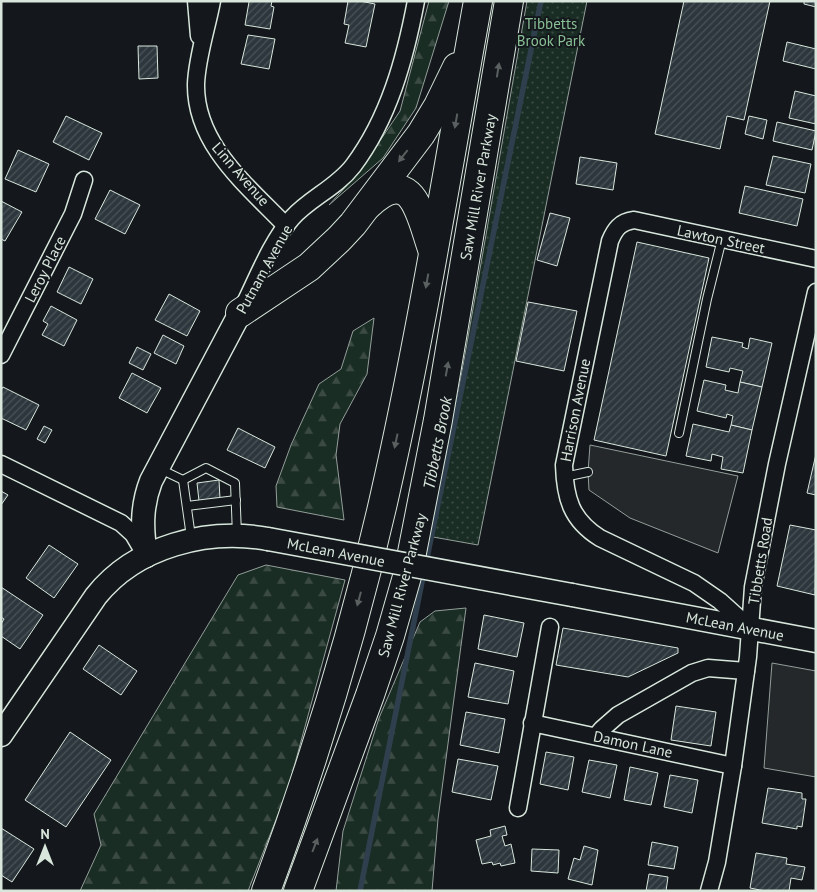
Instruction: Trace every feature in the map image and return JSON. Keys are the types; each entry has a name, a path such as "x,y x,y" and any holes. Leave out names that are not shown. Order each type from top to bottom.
{"highway":[{"path":"266,891 320,732 366,574 399,428 478,1"},
{"name":"Saw Mill River Parkway","path":"298,891 370,695 390,636 408,573 438,420 509,1"},
{"path":"240,313 309,267 339,239 364,210 421,134 438,106 471,39"},
{"path":"364,210 376,198 387,191 400,190 406,192 415,201 432,252"}],"street":[{"path":"196,1 201,54"},
{"name":"Linn Avenue","path":"212,1 197,71 196,96 201,117 210,139 227,163 286,226"},
{"name":"Putnam Avenue","path":"146,556 142,528 147,490 286,226 302,208 345,175 358,158 378,124 388,102 402,59 416,1"},
{"name":"Leroy Place","path":"1,355 73,214 84,180"},
{"name":"Lawton Street","path":"626,221 634,220 816,259"},
{"name":"Harrison Avenue","path":"626,221 616,227 610,241 564,465 566,493 578,521 589,530 694,583 720,601 750,628"},
{"name":"Tibbetts Road","path":"709,891 717,862 733,766 746,671 753,587 775,474 816,292"},
{"path":"1,464 121,523 133,534 146,556"},
{"name":"McLean Avenue","path":"1,734 88,606 106,584 124,568 146,556 206,537 238,536 268,539 816,641"},
{"path":"518,808 550,628"},
{"path":"596,736 618,716 692,673 708,668 746,671"},
{"name":"Damon Lane","path":"532,723 733,766"}],"lane":[{"path":"679,433 707,298 722,239"},
{"path":"158,468 183,480"},
{"path":"183,480 206,468 235,483 238,536"},
{"path":"564,477 588,472"},
{"path":"183,480 191,541"},
{"path":"187,506 236,500"}],"green space":[{"path":"429,1 449,1 416,108 383,158 329,205 359,172 400,111"},
{"name":"Tibbetts Brook Park","path":"527,1 587,1 478,545 433,537"},
{"path":"374,318 367,374 340,424 336,455 344,520 277,507 276,486 291,445 319,384 341,369 353,331"},
{"path":"266,565 345,580 288,789 248,891 80,891 101,845 94,814 238,575"},
{"path":"466,608 438,819 432,891 336,891 343,831 379,718 420,622 435,611"}],"shaded area":[{"path":"590,445 738,476 718,553 630,518 589,490"},
{"path":"772,663 816,671 816,777 764,768"}],"building":[{"path":"272,1 271,6 274,7 270,29 245,25 249,2"},
{"path":"348,1 375,4 366,47 345,43 349,25 344,24"},
{"path":"684,1 770,1 744,120 727,116 720,149 655,134"},
{"path":"804,1 816,1 816,7 804,4"},
{"path":"248,35 275,39 269,69 241,64"},
{"path":"787,42 816,49 816,69 783,61"},
{"path":"138,46 157,46 158,78 139,79"},
{"path":"795,91 816,96 816,124 789,118"},
{"path":"66,116 102,133 89,160 53,142"},
{"path":"749,116 767,120 763,139 745,134"},
{"path":"777,122 816,131 812,150 773,141"},
{"path":"18,150 49,164 36,192 5,179"},
{"path":"773,156 811,164 805,193 766,185"},
{"path":"580,157 617,163 613,190 576,184"},
{"path":"745,186 803,199 797,226 739,213"},
{"path":"110,190 140,205 125,234 95,219"},
{"path":"1,201 22,212 5,241 1,239"},
{"path":"550,213 570,218 557,266 537,260"},
{"path":"637,242 709,258 666,456 594,440"},
{"path":"69,267 93,279 81,304 57,292"},
{"path":"169,294 200,311 187,336 155,320"},
{"path":"528,302 577,311 564,371 516,361"},
{"path":"51,306 77,320 64,346 42,335 48,324 43,321"},
{"path":"163,335 184,346 176,364 154,353"},
{"path":"712,337 743,343 742,347 748,349 750,338 772,343 762,387 740,382 743,371 730,368 729,372 706,367"},
{"path":"137,347 151,354 143,370 129,363"},
{"path":"132,373 161,388 147,413 119,398"},
{"path":"704,380 726,385 725,390 738,393 740,382 762,387 752,430 731,425 733,416 727,414 726,418 697,411"},
{"path":"3,387 39,405 26,430 1,418 1,390"},
{"path":"693,424 729,432 731,425 752,430 743,473 721,469 723,457 712,454 711,461 686,456"},
{"path":"44,426 52,430 45,443 37,439"},
{"path":"238,428 275,447 265,468 227,450"},
{"path":"816,454 816,495 807,493"},
{"path":"219,480 220,499 199,501 197,483"},
{"path":"1,491 8,495 1,505"},
{"path":"790,525 816,530 815,595 777,586"},
{"path":"49,545 78,564 54,598 26,578"},
{"path":"1,587 43,615 20,649 1,636 1,624 4,619 1,617"},
{"path":"484,615 524,623 517,657 478,649"},
{"path":"563,628 678,648 678,653 628,677 556,665"},
{"path":"99,645 137,671 121,695 83,669"},
{"path":"475,663 514,671 508,704 468,697"},
{"path":"676,706 716,712 711,746 671,740"},
{"path":"466,712 505,719 499,753 460,745"},
{"path":"70,732 111,760 66,827 25,800"},
{"path":"546,752 574,757 568,790 540,784"},
{"path":"458,759 498,766 491,800 452,792"},
{"path":"589,760 617,765 610,798 582,792"},
{"path":"630,767 658,773 651,805 624,800"},
{"path":"670,775 698,780 692,813 664,807"},
{"path":"768,788 802,793 802,799 806,799 802,827 797,826 797,829 762,823"},
{"path":"505,826 507,835 502,836 505,846 511,844 515,863 501,866 500,863 493,865 492,862 482,864 476,840 491,836 490,830"},
{"path":"1,828 34,849 12,882 1,875"},
{"path":"652,842 678,847 674,869 648,865"},
{"path":"584,846 598,850 592,885 568,879 574,858 580,860"},
{"path":"532,849 559,850 558,873 531,871"},
{"path":"756,853 787,858 786,864 805,867 802,880 791,878 789,891 765,891 750,888"},
{"path":"649,874 668,877 666,891 646,891"}],"waterway":[{"name":"Tibbetts Brook","path":"426,563 541,1"},
{"name":"Tibbetts Brook","path":"360,891 424,572"}]}
